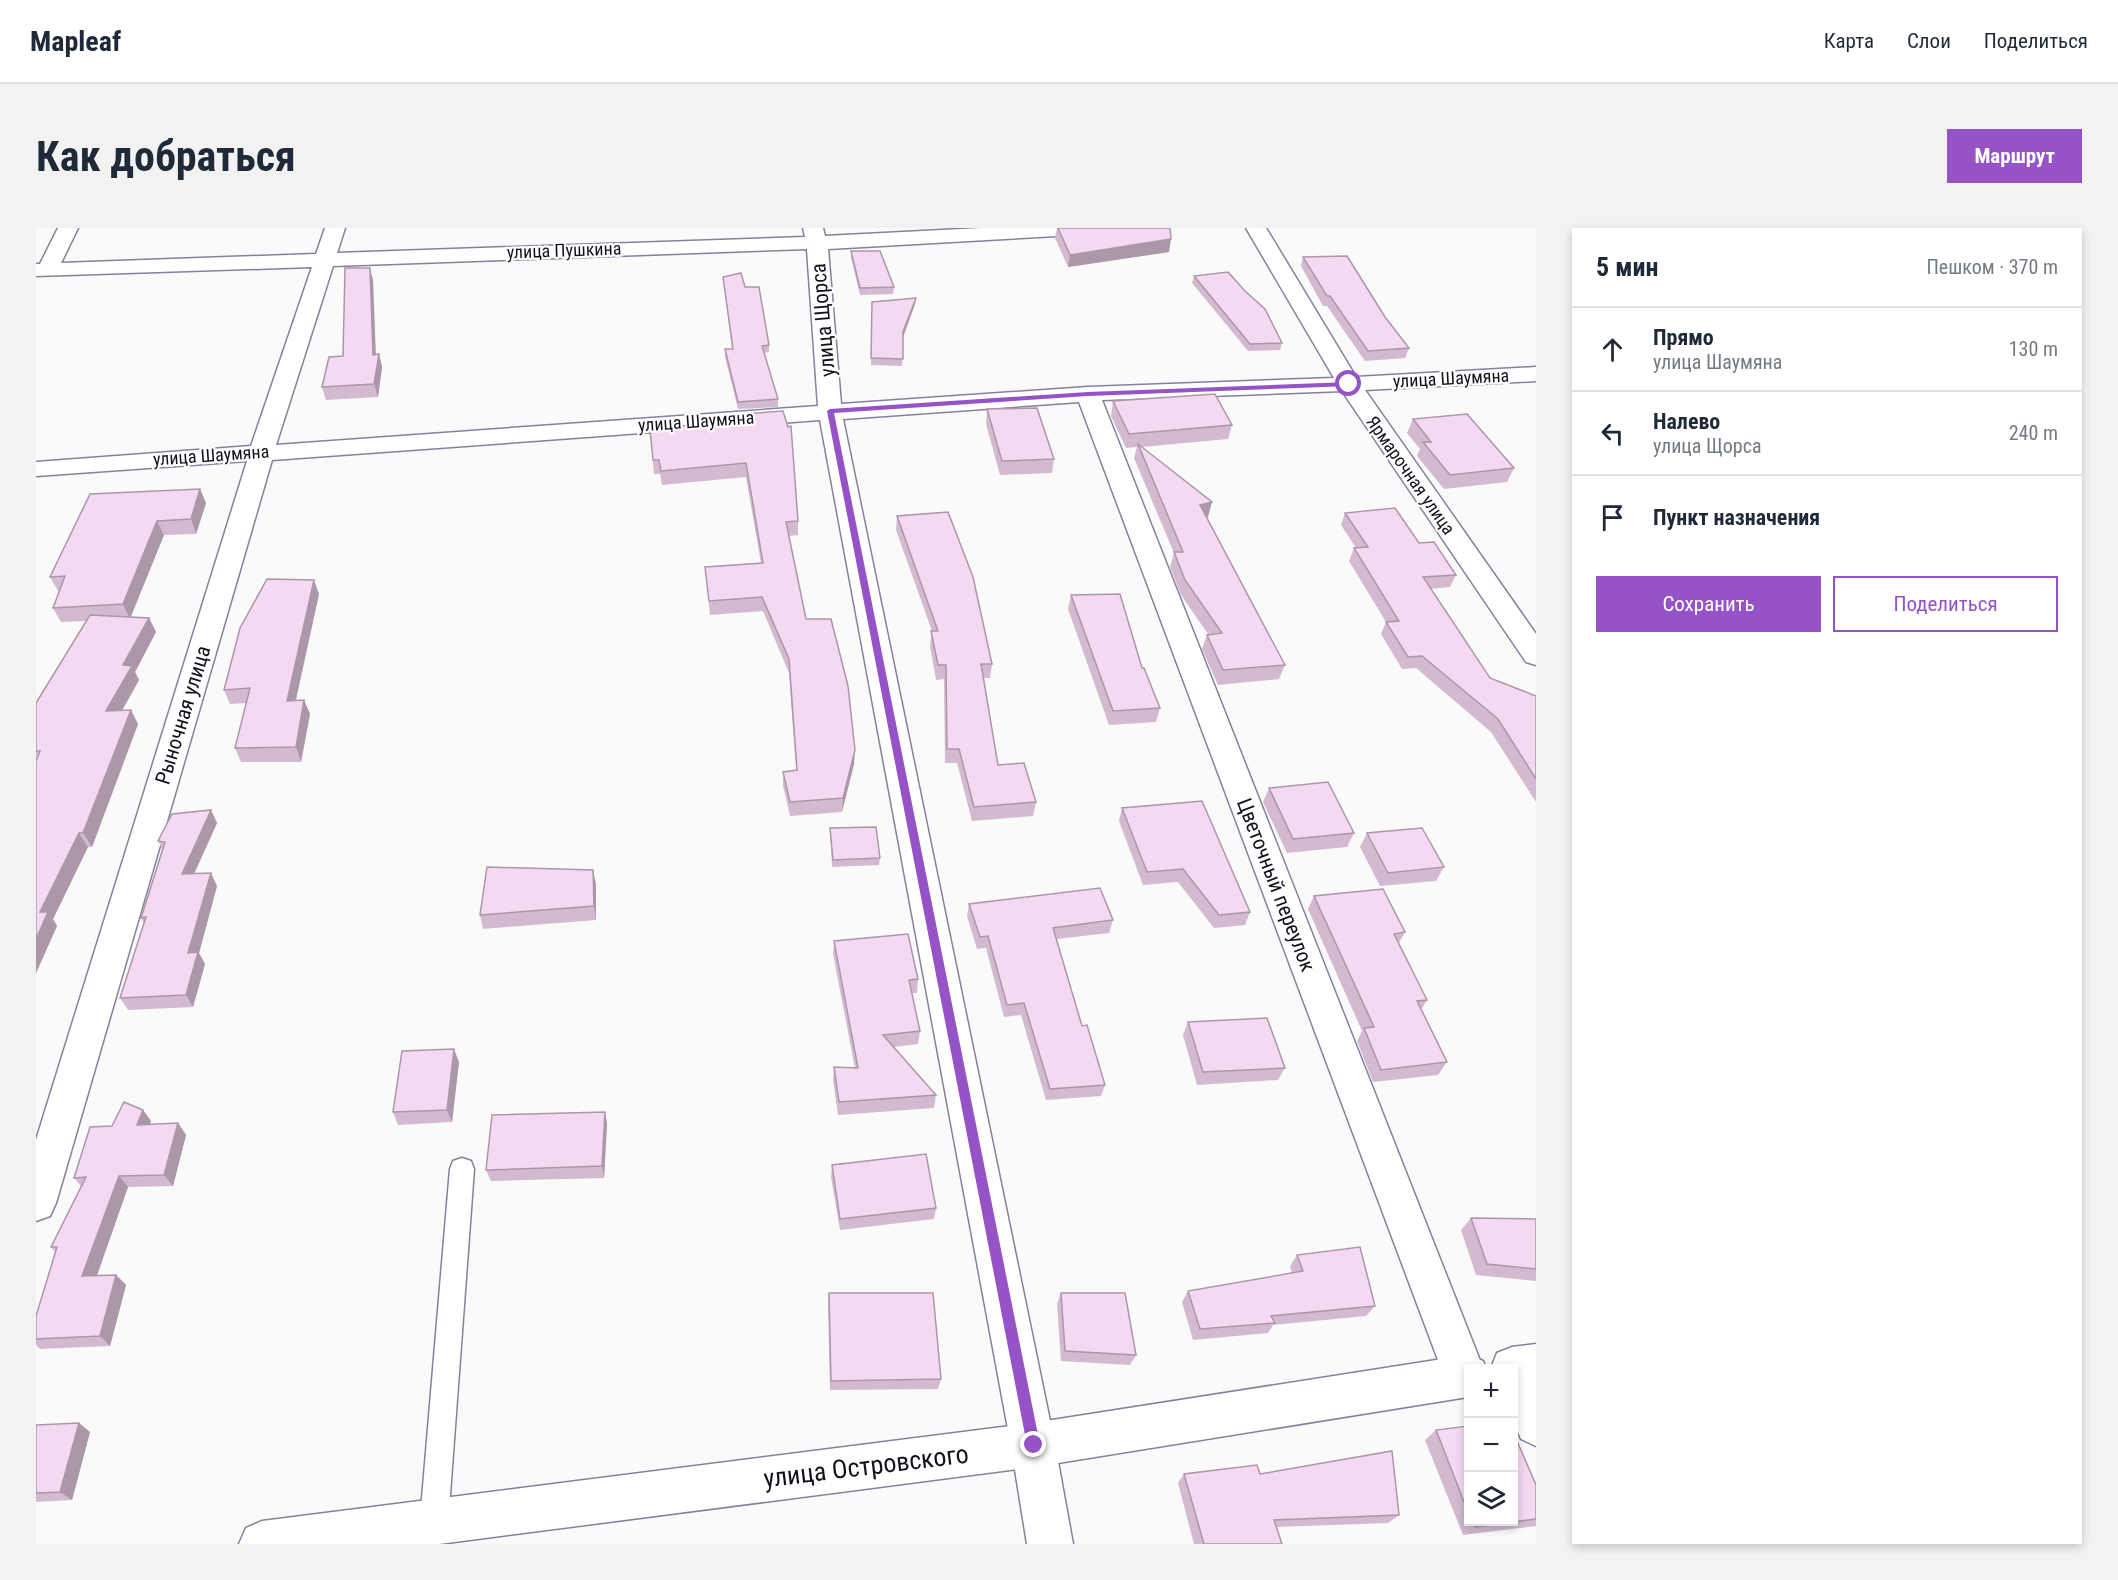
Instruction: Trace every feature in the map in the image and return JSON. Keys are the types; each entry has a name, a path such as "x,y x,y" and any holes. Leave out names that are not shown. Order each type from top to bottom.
{"street":[{"path":"42,269 68,228"},
{"name":"Рыночная улица","path":"36,1203 262,451 335,228"},
{"name":"улица Пушкина","path":"42,269 815,235 1093,228"},
{"name":"Ярмарочная улица","path":"1256,228 1349,384 1536,655"},
{"name":"улица Щорса","path":"815,235 830,411 1034,1445 1050,1544"},
{"name":"улица Шаумяна","path":"36,469 262,451 1088,394 1536,374"},
{"name":"Цветочный переулок","path":"1088,394 1464,1368"},
{"path":"1518,1370 1536,1365"},
{"name":"улица Островского","path":"262,1544 1034,1445 1464,1376"},
{"path":"1518,1383 1536,1424"}],"lane":[{"path":"434,1522 462,1169"}],"building":[{"path":"1058,228 1170,228 1171,239 1070,255"},
{"path":"851,251 880,251 894,287 860,288"},
{"path":"1347,256 1385,317 1409,348 1368,351 1330,296 1327,296 1303,257"},
{"path":"345,268 370,268 373,355 379,354 374,384 322,387 329,357 343,356"},
{"path":"1228,272 1265,309 1282,343 1250,344 1194,276"},
{"path":"741,273 745,287 759,287 769,345 762,346 778,399 738,402 725,349 733,349 723,277"},
{"path":"916,298 903,332 903,359 871,358 872,302"},
{"path":"1215,394 1232,425 1129,434 1113,401"},
{"path":"1037,408 1054,459 1002,461 987,409"},
{"path":"783,411 788,427 791,426 798,521 786,522 806,619 831,619 848,686 855,750 843,798 790,802 783,772 797,770 789,659 762,597 709,601 705,567 763,563 746,463 661,471 659,460 653,460 650,429 744,420 742,414"},
{"path":"1467,414 1514,468 1450,475 1423,442 1431,442 1413,419"},
{"path":"1138,444 1212,502 1200,505 1285,665 1223,670 1207,635 1222,633 1185,580 1174,552 1183,552"},
{"path":"200,489 191,519 157,521 123,604 53,608 65,576 50,577 90,494"},
{"path":"1395,508 1419,543 1434,542 1456,575 1423,577 1490,678 1536,696 1536,779 1498,719 1422,656 1408,657 1386,622 1399,621 1354,548 1368,547 1345,513"},
{"path":"948,512 973,577 992,664 981,664 998,765 1024,763 1036,802 974,807 959,749 947,749 946,665 938,665 931,631 938,631 897,516"},
{"path":"267,579 314,580 287,701 304,700 296,747 235,748 250,688 224,690 240,628"},
{"path":"1120,594 1142,668 1144,668 1160,708 1113,711 1071,595"},
{"path":"90,615 149,618 123,665 132,666 106,711 131,710 83,833 79,833 40,912 48,912 36,939 36,761 40,751 36,751 36,703"},
{"path":"1328,782 1354,833 1293,839 1269,788"},
{"path":"1202,801 1250,912 1219,915 1183,869 1147,872 1122,808"},
{"path":"211,810 182,874 211,873 188,953 198,952 186,995 120,998 146,917 141,918 165,842 158,841 172,814"},
{"path":"876,827 880,858 833,860 830,828"},
{"path":"1422,828 1444,867 1388,873 1367,833"},
{"path":"487,867 593,870 594,906 480,915"},
{"path":"1100,888 1113,920 1053,928 1082,1026 1087,1025 1105,1085 1050,1089 1024,1003 1007,1005 988,936 980,937 969,904"},
{"path":"1383,889 1405,932 1394,934 1427,1000 1417,1001 1447,1062 1381,1070 1364,1028 1374,1027 1314,896"},
{"path":"908,934 918,979 909,980 920,1031 883,1035 936,1095 839,1102 834,1067 858,1068 834,941"},
{"path":"1267,1018 1285,1068 1203,1072 1188,1022"},
{"path":"454,1049 447,1110 393,1112 402,1051"},
{"path":"124,1102 143,1110 137,1125 178,1123 164,1175 119,1176 82,1276 116,1275 100,1336 36,1339 36,1316 57,1247 51,1247 86,1177 74,1178 90,1127 112,1126"},
{"path":"605,1112 602,1166 486,1170 492,1115"},
{"path":"926,1154 936,1208 840,1219 832,1165"},
{"path":"1471,1218 1536,1219 1536,1269 1487,1264"},
{"path":"1360,1247 1375,1306 1271,1316 1275,1323 1200,1329 1188,1291 1303,1271 1297,1255"},
{"path":"829,1293 933,1293 941,1379 831,1381"},
{"path":"1061,1293 1125,1293 1136,1355 1065,1351"},
{"path":"79,1423 60,1492 36,1493 36,1425"},
{"path":"1464,1426 1464,1502 1436,1430"},
{"path":"1518,1443 1536,1485 1536,1519 1518,1521"},
{"path":"1392,1451 1399,1515 1274,1520 1282,1544 1204,1544 1184,1474 1257,1465 1260,1474"}],"route":[{"path":"1034,1445 830,411 1088,394 1349,384"}]}
